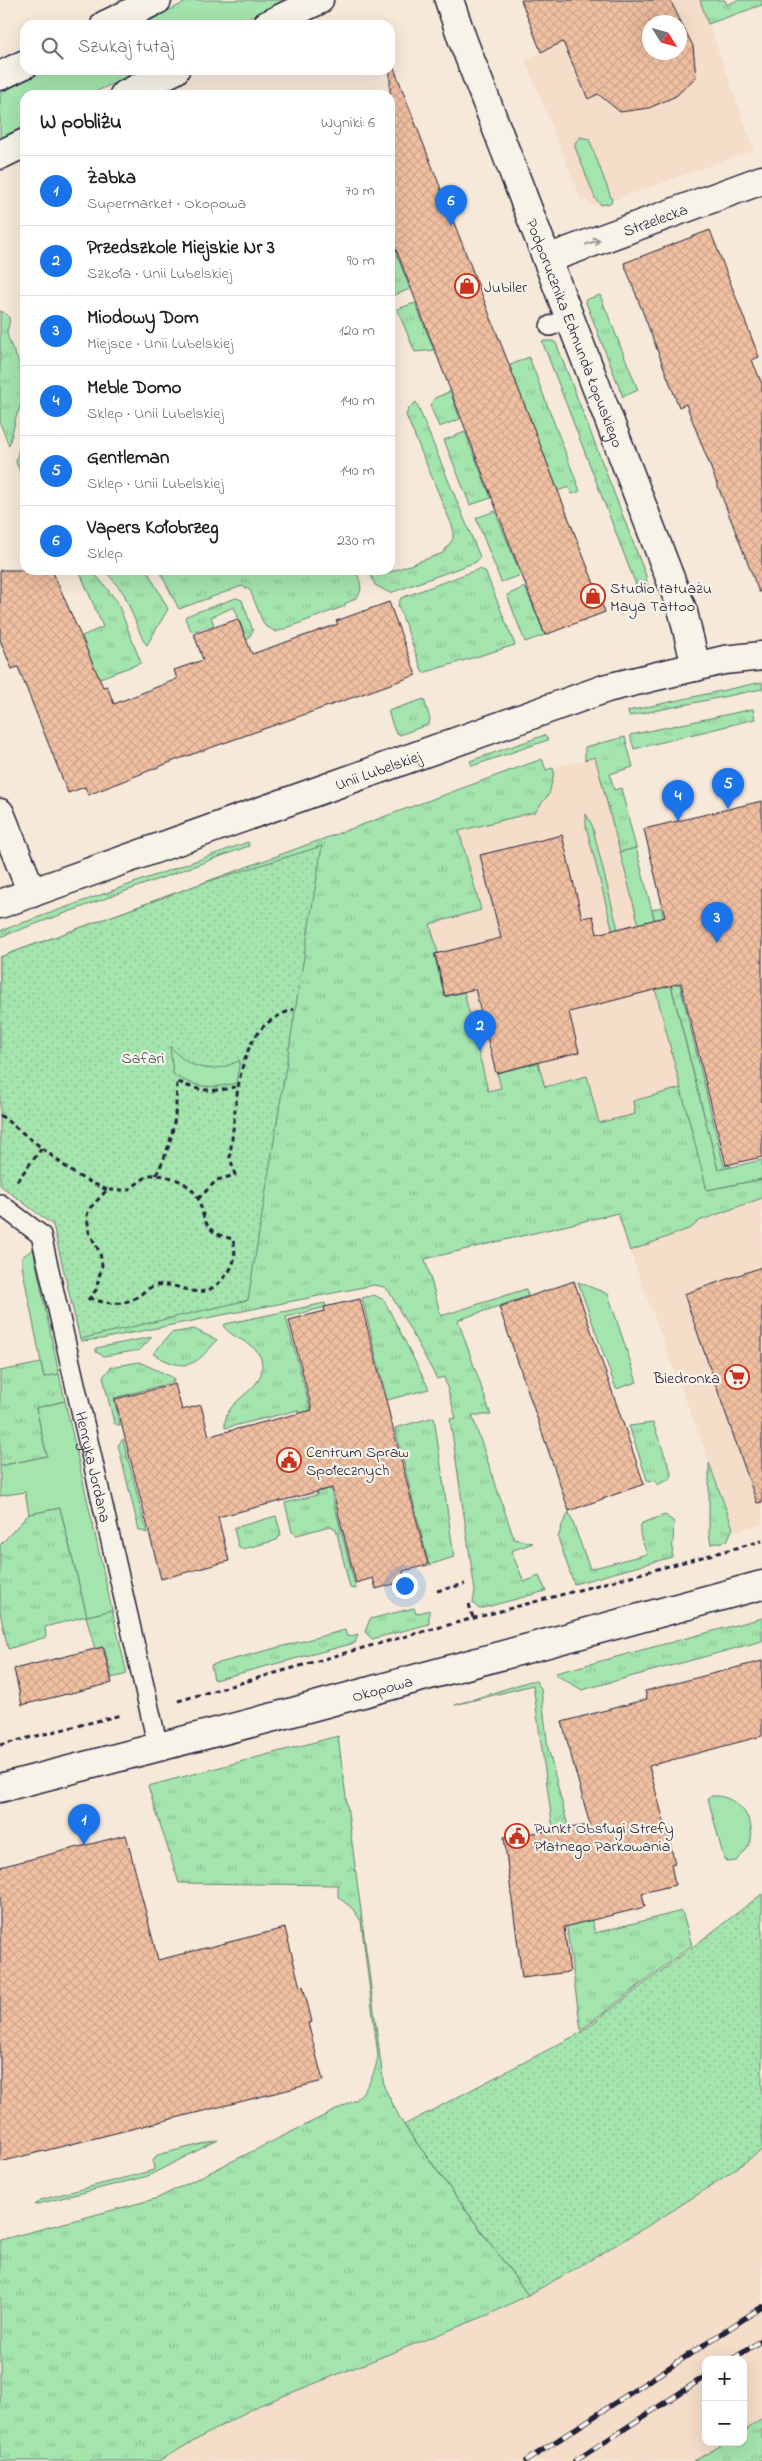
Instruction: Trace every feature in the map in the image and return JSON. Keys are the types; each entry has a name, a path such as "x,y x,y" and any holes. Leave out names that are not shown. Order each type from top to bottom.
{"street":[{"path":"115,20 157,0"},
{"path":"277,20 319,0"},
{"name":"Podporucznika Edmunda Łopuskiego","path":"449,0 547,259 560,322 680,605 696,667"},
{"path":"0,76 20,66"},
{"path":"134,90 165,75"},
{"path":"0,155 20,145"},
{"name":"Strzelecka","path":"547,259 762,180"},
{"name":"Unii Lubelskiej","path":"0,904 607,688 696,667 762,656"},
{"path":"0,813 32,893"},
{"name":"Okopowa","path":"0,1788 762,1585"}],"lane":[{"name":"Henryka Jordana","path":"0,1204 40,1235 158,1747"}],"path":[{"path":"198,1199 217,1180 235,1175 230,1157 245,1056 250,1044 264,1025 294,1009"},
{"path":"156,1175 168,1150 174,1130 176,1080 196,1089 214,1091 240,1086"},
{"path":"0,1115 85,1181 107,1190 128,1190 144,1178 156,1175 174,1179 191,1189 198,1199 208,1227 224,1237 233,1239 235,1256 233,1266 221,1282 201,1292 182,1290 173,1286 154,1286 132,1300 109,1304 89,1298"},
{"path":"14,1185 42,1148"},
{"path":"59,1316 79,1308 96,1290 102,1265 100,1253 89,1232 87,1215 95,1201 107,1190"},
{"path":"0,1745 149,1708 473,1618 762,1541"},
{"path":"437,1591 465,1584"},
{"path":"469,1604 473,1618"}],"shaded area":[{"path":"521,0 700,0 754,150 596,206 581,199 525,60 541,52"},
{"path":"595,757 707,1190 762,1179 762,1524 735,1531 638,1273 618,1214 248,1300 322,846 546,770"},
{"path":"762,2150 762,2451 747,2461 158,2461 255,2407 488,2315 610,2250"}],"green space":[{"path":"190,0 285,0 243,20 149,20"},
{"path":"700,0 725,0 727,5 737,0 762,0 762,5 708,24"},
{"path":"37,75 131,75 99,90 20,90 20,128 0,138 0,93"},
{"path":"580,137 589,139 612,200 611,203 601,205 595,198 575,147 575,143"},
{"path":"395,250 410,289 395,295"},
{"path":"600,295 638,390 623,397 585,300"},
{"path":"415,303 434,350 415,352 397,309"},
{"path":"0,311 8,317 7,333 9,341 20,365 20,407 9,446 0,423"},
{"path":"542,341 553,341 556,343 646,576 648,589 639,593"},
{"path":"529,357 580,491 572,494 568,487 558,491 512,373 452,397 460,419 439,427 430,405 435,398"},
{"path":"416,402 480,557 476,562 390,593 375,585 371,575 395,575 395,570 443,553 453,539 453,528 406,415 409,408"},
{"path":"465,432 491,498 470,505 444,440"},
{"path":"20,444 20,471 16,462"},
{"path":"495,511 521,575 501,582 476,518"},
{"path":"479,569 485,571 515,645 423,673 398,605 401,598"},
{"path":"81,575 96,575 117,601 141,663 97,679 82,636 103,627"},
{"path":"109,575 150,575 168,609 147,645 143,640 124,594"},
{"path":"162,575 358,575 361,587 359,595 344,604 345,606 276,632 264,625 250,590 242,586 179,609"},
{"path":"525,587 545,635 525,642 507,595"},
{"path":"236,598 242,600 253,631 245,643 236,649 245,635 234,607 211,617 214,625 192,632 185,619 186,616"},
{"path":"762,682 762,689 629,716 628,711"},
{"path":"424,699 430,719 429,724 400,735 395,732 388,711"},
{"path":"753,709 755,719 634,749 630,735"},
{"path":"545,735 548,740 472,766 470,761"},
{"path":"625,737 633,767 610,774 614,790 621,788 636,848 620,852 595,757 585,760 585,747"},
{"path":"542,759 546,770 553,768 554,773 549,794 535,812 459,831 481,910 430,924 438,953 434,954 445,997 464,992 488,1091 501,1088 497,1073 538,1063 545,1087 587,1076 599,1123 635,1114 633,1101 681,1088 707,1190 762,1179 762,1198 699,1221 691,1228 630,1251 618,1213 425,1259 441,1316 526,1289 528,1296 458,1320 491,1415 472,1415 514,1539 533,1543 511,1551 524,1582 539,1576 546,1591 479,1609 473,1603 475,1591 450,1419 456,1418 444,1377 437,1379 389,1291 384,1287 374,1285 101,1339 81,1341 75,1317 181,1292 0,1048 0,957"},
{"path":"586,814 592,825 622,946 617,947 586,826"},
{"path":"248,842 249,846 0,937 0,931"},
{"name":"Safari","path":"322,846 248,1300 80,1339 53,1225 0,1185 0,957 200,884"},
{"path":"636,848 718,1170 762,1160 762,1179 707,1190 620,852"},
{"path":"661,907 724,1166 730,1165 731,1167 718,1170 652,910"},
{"path":"170,1046 185,1060 202,1068 220,1068 240,1060 236,1083 203,1086 181,1079 173,1074"},
{"path":"33,1249 59,1374 44,1377 22,1266 22,1257"},
{"path":"578,1282 608,1294 637,1382 616,1389"},
{"path":"374,1295 384,1300 429,1389 387,1400 362,1298"},
{"path":"325,1303 326,1307 286,1317 317,1436 305,1439 298,1410 225,1428 226,1418 230,1409 257,1382 261,1374 262,1364 257,1351 229,1332 224,1327 225,1324"},
{"path":"194,1329 217,1340 202,1357 188,1364 181,1365 164,1360 153,1354 171,1333"},
{"path":"152,1337 140,1350 104,1356 96,1352 96,1348"},
{"path":"139,1362 172,1377 174,1382 114,1398 120,1426 114,1423 103,1377 111,1367"},
{"path":"41,1363 44,1377 59,1374 65,1401 36,1408 47,1456 0,1466 0,1371"},
{"path":"65,1401 112,1610 87,1616 60,1508 29,1514 25,1492 0,1496 0,1466 47,1456 36,1408"},
{"path":"434,1417 454,1557 429,1565 395,1428"},
{"path":"653,1423 671,1472 670,1479 657,1485 655,1480 648,1482 629,1426"},
{"path":"123,1439 147,1533 139,1530 118,1445"},
{"path":"322,1456 356,1589 350,1588 336,1529 330,1526 297,1535 292,1532 285,1503 317,1495 309,1460"},
{"path":"709,1463 733,1528 727,1541 711,1544 709,1534"},
{"path":"60,1508 87,1616 112,1610 127,1674 112,1678 104,1647 95,1649 86,1616 45,1627 46,1637 8,1649 0,1612 0,1545 29,1514"},
{"path":"569,1512 590,1569 647,1554 640,1534 640,1527 642,1523 665,1515 674,1522 672,1557 574,1584 558,1538"},
{"path":"276,1516 281,1534 277,1540 243,1549 238,1546 234,1528"},
{"path":"414,1608 416,1614 429,1610 429,1624 372,1639 365,1632 370,1619"},
{"path":"762,1618 762,1641 582,1690 556,1675 556,1673"},
{"path":"345,1630 347,1637 358,1634 355,1643 214,1680 211,1665"},
{"path":"530,1681 536,1681 541,1689 548,1748 595,1933 682,1911 692,1945 581,2030 533,1685 455,1705"},
{"path":"338,1736 384,2087 403,2124 528,2295 488,2315 255,2407 158,2461 0,2461 0,2240 158,2198 356,2100 371,2080 378,2056 361,1921 352,1908 338,1897 338,1885 179,1883 148,1786"},
{"path":"720,1796 735,1803 741,1808 750,1822 750,1842 736,1861 729,1862 724,1859 708,1798"},
{"path":"762,1894 762,2150 647,2226 528,2295 404,2125 580,2033"},
{"path":"218,2140 148,2176 34,2205 40,2200 154,2170 153,2161 157,2155"},
{"path":"762,2419 762,2461 694,2461 720,2446 747,2446 747,2429"}],"building":[{"path":"521,0 670,0 678,15 642,15 642,60 687,60 687,34 693,46 696,77 676,96 649,108 620,112 598,94 588,99 563,42 541,52"},
{"path":"395,71 605,612 545,635 395,247 395,90 390,90 390,75 395,75"},
{"path":"710,230 759,357 752,360 762,384 762,591 759,592 686,404 679,407 624,263"},
{"path":"0,570 20,570 20,575 54,575 103,687 107,686 114,704 177,679 174,670 203,660 194,634 238,619 252,654 338,624 336,621 389,602 416,675 176,760 88,795 85,787 68,793 18,667 12,669 0,640"},
{"path":"762,801 762,1157 726,1165 681,983 569,1012 579,1052 496,1073 475,989 445,996 435,954 501,938 480,855 562,835 582,918 593,916 597,934 665,917 644,829"},
{"name":"Biedronka","path":"762,1267 762,1502 757,1503 684,1294"},
{"path":"574,1281 644,1484 569,1511 499,1307"},
{"path":"360,1299 428,1565 403,1571 405,1581 376,1589 373,1578 356,1583 332,1488 218,1517 229,1561 161,1579 115,1399 175,1384 182,1410 201,1405 209,1436 312,1410 289,1320 325,1311 324,1307"},
{"path":"103,1647 112,1683 22,1705 14,1669"},
{"path":"762,1661 762,1736 649,1766 675,1863 671,1864 675,1885 642,1893 645,1907 564,1927 570,1972 522,1978 504,1837 590,1825 562,1722 647,1699 645,1691"},
{"path":"126,1835 158,1960 285,1928 300,1987 303,1986 312,2022 308,2023 323,2081 0,2162 0,1867"}],"railway":[{"path":"526,2461 762,2307"},
{"path":"737,2356 762,2340"},
{"path":"575,2461 702,2379"}],"place":[{"name":"Vapers Kołobrzeg","path":"451,226"},
{"name":"Jubiler","path":"467,286"},
{"name":"Studio tatuażu Maya Tattoo","path":"593,596"},
{"name":"Gentleman","path":"728,809"},
{"name":"Meble Domo","path":"678,821"},
{"name":"Miodowy Dom","path":"717,943"},
{"name":"Przedszkole Miejskie Nr 3","path":"480,1051"},
{"name":"Biedronka","path":"737,1377"},
{"name":"Centrum Spraw Społecznych","path":"289,1460"},
{"name":"Punkt Obsługi Strefy Płatnego Parkowania","path":"517,1836"},
{"name":"Żabka","path":"84,1845"}]}
